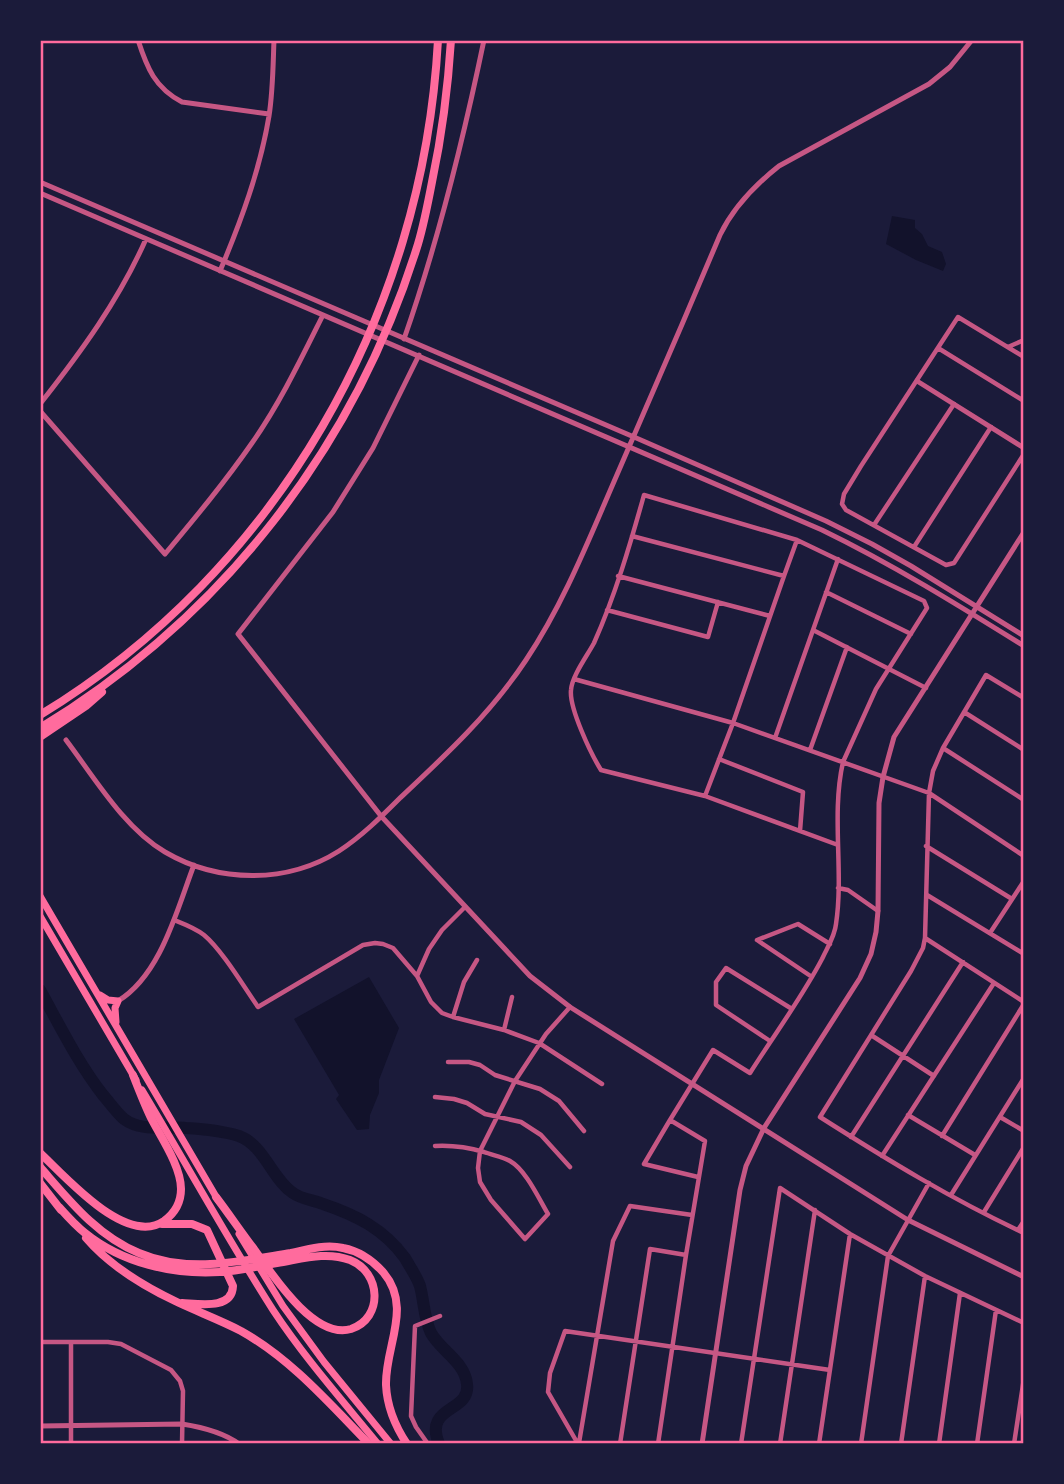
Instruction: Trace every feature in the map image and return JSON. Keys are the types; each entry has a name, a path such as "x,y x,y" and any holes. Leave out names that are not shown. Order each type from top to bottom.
{"highway":[{"path":"40,715 123,657 203,584 280,493 322,428 379,313 405,238 429,128 438,40"},
{"path":"40,737 86,706 207,598 267,530 313,467 355,398 392,318 419,242 445,114 451,40"},
{"path":"40,727 147,653"},
{"path":"40,896 283,1306 324,1362 391,1444"},
{"path":"40,916 133,1075 164,1135 274,1312 379,1444"},
{"path":"96,992 108,1000 118,1001 115,1008 118,1029"},
{"path":"159,1224 176,1210 181,1188 164,1135"},
{"path":"40,1153 94,1203 120,1221 144,1226 192,1224 206,1230 231,1279 232,1295 222,1302 177,1303"},
{"path":"40,1167 92,1224 123,1246 170,1263 219,1268"},
{"path":"40,1183 92,1245 120,1269 150,1289 239,1330 273,1351 303,1377 369,1444"},
{"path":"59,1207 84,1233 117,1254 170,1269 219,1268 278,1259 330,1255 351,1260 361,1265 372,1279 375,1296 373,1306 364,1321 351,1329 333,1329 322,1324 298,1304 281,1286 216,1197"},
{"path":"278,1259 324,1247 342,1247 366,1257 384,1273 396,1298 398,1313 388,1367 387,1395 390,1410 407,1444"}],"street":[{"path":"138,40 151,74 171,96 182,102 269,114"},
{"path":"220,271 248,200 269,114 274,40"},
{"path":"401,338 428,270 484,40"},
{"path":"66,740 131,824 164,851 194,865 241,875 258,876 291,871 322,860 356,838 449,753 485,715 527,659 560,604 720,235 733,212 761,181 788,161 929,84 950,67 972,40"},
{"path":"40,183 814,516 872,544 1024,636"},
{"path":"40,193 822,530 868,552 1024,646"},
{"path":"40,404 104,319 130,275 146,239"},
{"path":"40,411 165,554 206,506 251,444 282,396 323,315"},
{"path":"1024,357 958,317 844,494 842,504 846,510 946,565 954,563 1024,454"},
{"path":"1009,347 1024,340"},
{"path":"938,348 1024,401"},
{"path":"419,355 373,448 333,512 238,634 382,816 530,976 570,1007 908,1220 1024,1277"},
{"path":"917,381 1024,448"},
{"path":"874,525 954,404"},
{"path":"914,548 991,427"},
{"path":"698,1177 644,1164 713,1050 750,1073 830,944 836,923 840,773 843,762 871,699 927,608 924,601 797,540 644,495 607,610 594,643 570,688 571,702 594,760 601,770 705,796 838,845"},
{"path":"702,1444 740,1190 746,1166 764,1128 860,978 871,954 878,911 880,803 883,777 894,737 1024,532"},
{"path":"632,536 784,576"},
{"path":"705,796 797,540"},
{"path":"775,738 838,559"},
{"path":"618,576 770,616"},
{"path":"826,592 911,634"},
{"path":"607,610 708,637 718,602"},
{"path":"813,630 926,688"},
{"path":"810,750 847,647"},
{"path":"1024,698 986,675 943,748 933,771 929,793 923,948 820,1117 929,1183 1021,1231 1024,1221"},
{"path":"574,679 733,723 929,793 1024,856"},
{"path":"964,712 1024,750"},
{"path":"943,748 1024,800"},
{"path":"719,759 803,792 800,831"},
{"path":"926,846 1012,899"},
{"path":"118,1001 132,990 156,961 194,865"},
{"path":"990,933 1024,881"},
{"path":"838,888 848,890 878,911"},
{"path":"927,895 1024,954"},
{"path":"417,976 429,949 442,930 465,907"},
{"path":"173,919 205,936 258,1007 363,945 383,944 393,948 417,976 431,1002 442,1013 539,1043 602,1084"},
{"path":"812,977 757,940 797,924 830,944"},
{"path":"925,938 1024,1003 943,1136"},
{"path":"453,1017 464,982 477,960"},
{"path":"851,1137 963,962"},
{"path":"770,1041 716,1005 716,982 726,968 792,1009"},
{"path":"882,1156 994,983"},
{"path":"504,1030 512,997"},
{"path":"435,1146 465,1146 480,1152 511,1161 525,1175 548,1214 525,1239 491,1200 480,1182 480,1152 515,1081 539,1043 570,1007"},
{"path":"871,1035 934,1076"},
{"path":"449,1062 480,1065 495,1075 540,1089 559,1101 584,1131"},
{"path":"951,1195 1024,1078"},
{"path":"435,1097 454,1099 485,1114 521,1122 541,1135 570,1167"},
{"path":"908,1115 975,1155"},
{"path":"1000,1117 1024,1131"},
{"path":"658,1444 705,1141 670,1120"},
{"path":"984,1212 1024,1147"},
{"path":"861,1444 888,1256 929,1183"},
{"path":"741,1444 780,1188 888,1256 1024,1323"},
{"path":"578,1444 613,1241 630,1206 692,1215"},
{"path":"780,1444 814,1210"},
{"path":"819,1444 850,1234"},
{"path":"620,1444 650,1249 686,1255"},
{"path":"901,1444 925,1276"},
{"path":"939,1444 960,1293"},
{"path":"977,1444 996,1310"},
{"path":"428,1444 416,1427 410,1409 415,1326 437,1317"},
{"path":"578,1444 548,1392 550,1373 565,1331 830,1370"},
{"path":"40,1342 121,1344 172,1370 183,1391 182,1444"},
{"path":"71,1342 71,1444"},
{"path":"1014,1444 1024,1378"},
{"path":"40,1426 182,1424 205,1428 239,1444"}],"shaded area":[{"path":"892,216 915,220 915,228 922,234 928,246 942,252 946,264 943,271 886,244"},
{"path":"369,977 399,1028 379,1080 379,1093 370,1115 369,1129 357,1130 336,1099 339,1095 294,1019"}],"waterway":[{"path":"40,990 85,1070 124,1119 138,1126 199,1129 248,1140 293,1193 358,1218 379,1231 397,1248 419,1283 431,1333 462,1369 467,1384 462,1400 437,1422 439,1444"}]}
